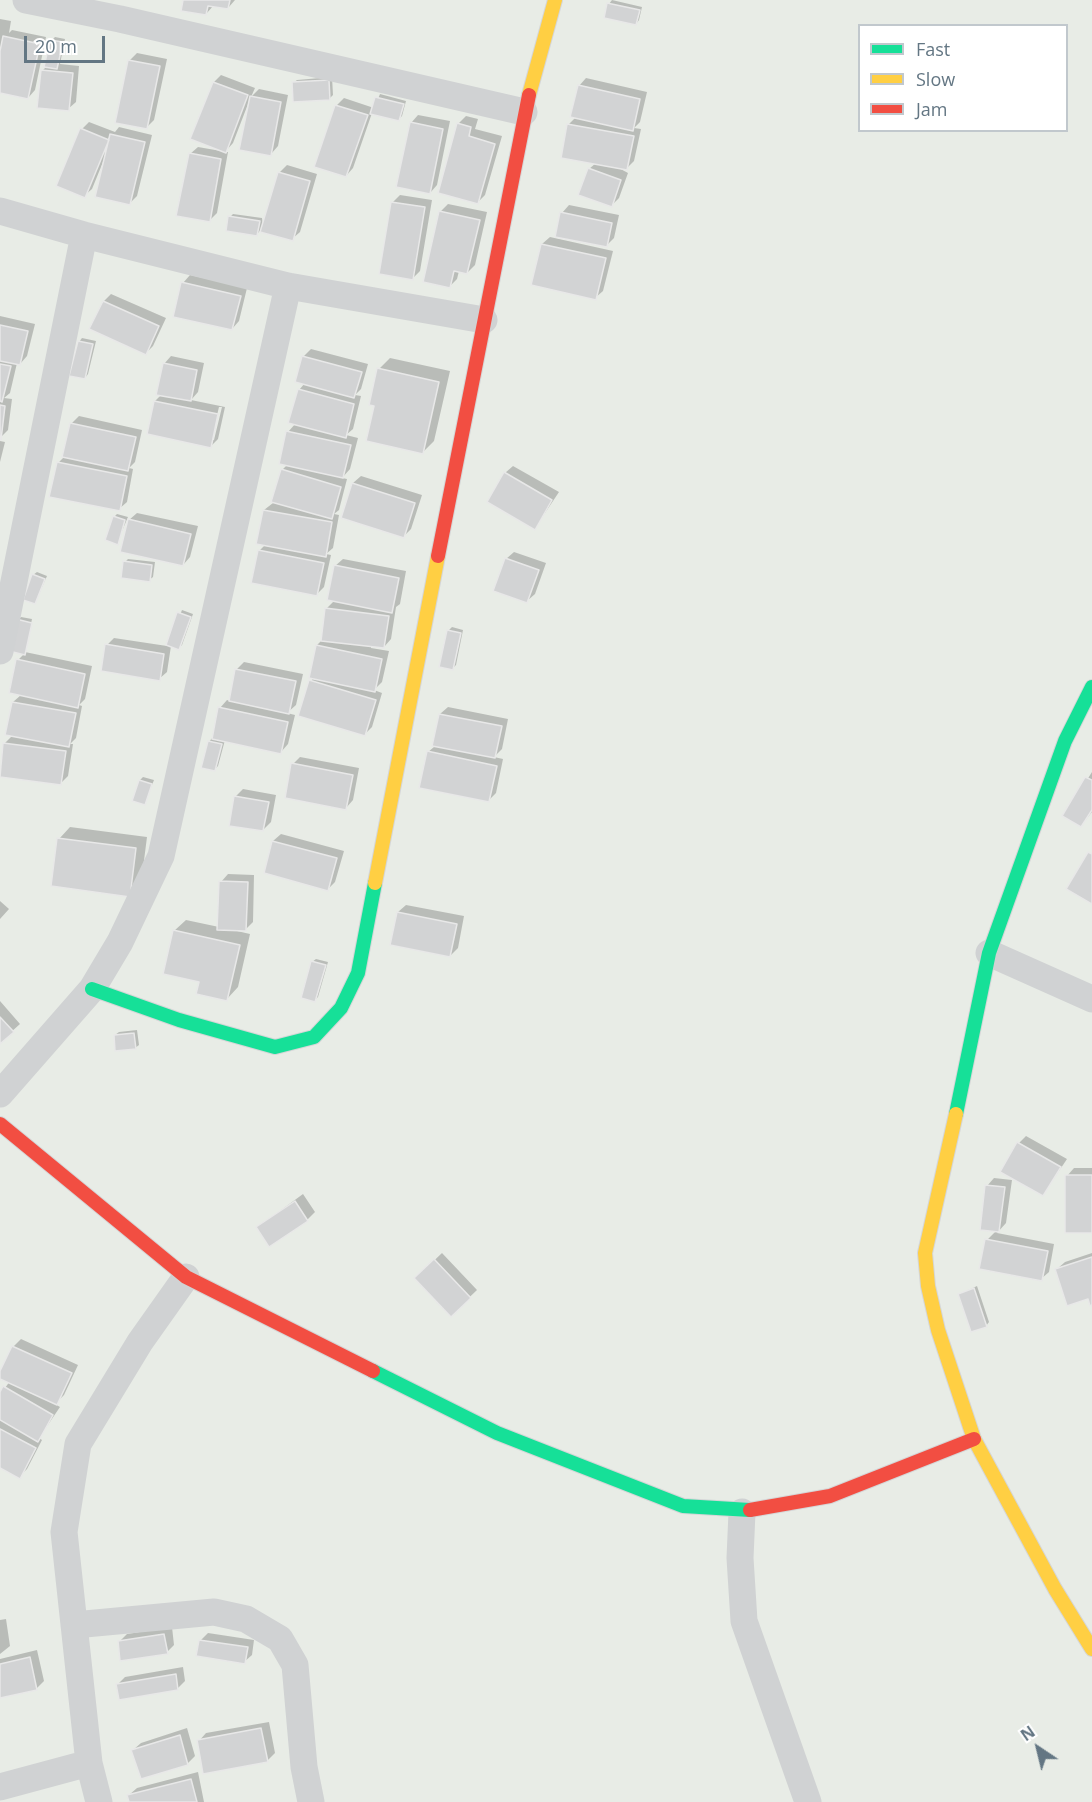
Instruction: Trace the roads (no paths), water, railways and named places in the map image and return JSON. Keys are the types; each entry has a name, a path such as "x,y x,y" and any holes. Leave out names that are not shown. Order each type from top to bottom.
{"street":[{"path":"26,0 123,9 524,112"},
{"path":"92,990 179,1020 275,1047 314,1037 341,1008 358,973 524,112 555,0"},
{"path":"0,211 84,235 288,286 484,320"},
{"path":"0,651 84,235"},
{"path":"0,1094 92,990 120,942 161,856 288,286"},
{"path":"1092,687 1065,741 990,954 937,1206 925,1252 928,1286 938,1330 974,1439 1055,1588 1092,1649"},
{"path":"990,954 1092,999"},
{"path":"0,1124 186,1277 497,1433 683,1506 742,1512 830,1496 974,1439"},
{"path":"99,1802 89,1763 64,1532 78,1444 140,1342 186,1277"},
{"path":"742,1512 740,1558 744,1621 808,1802"},
{"path":"74,1625 214,1612 246,1618 279,1639 295,1665 304,1767 311,1802"},
{"path":"0,1786 89,1763"}]}
